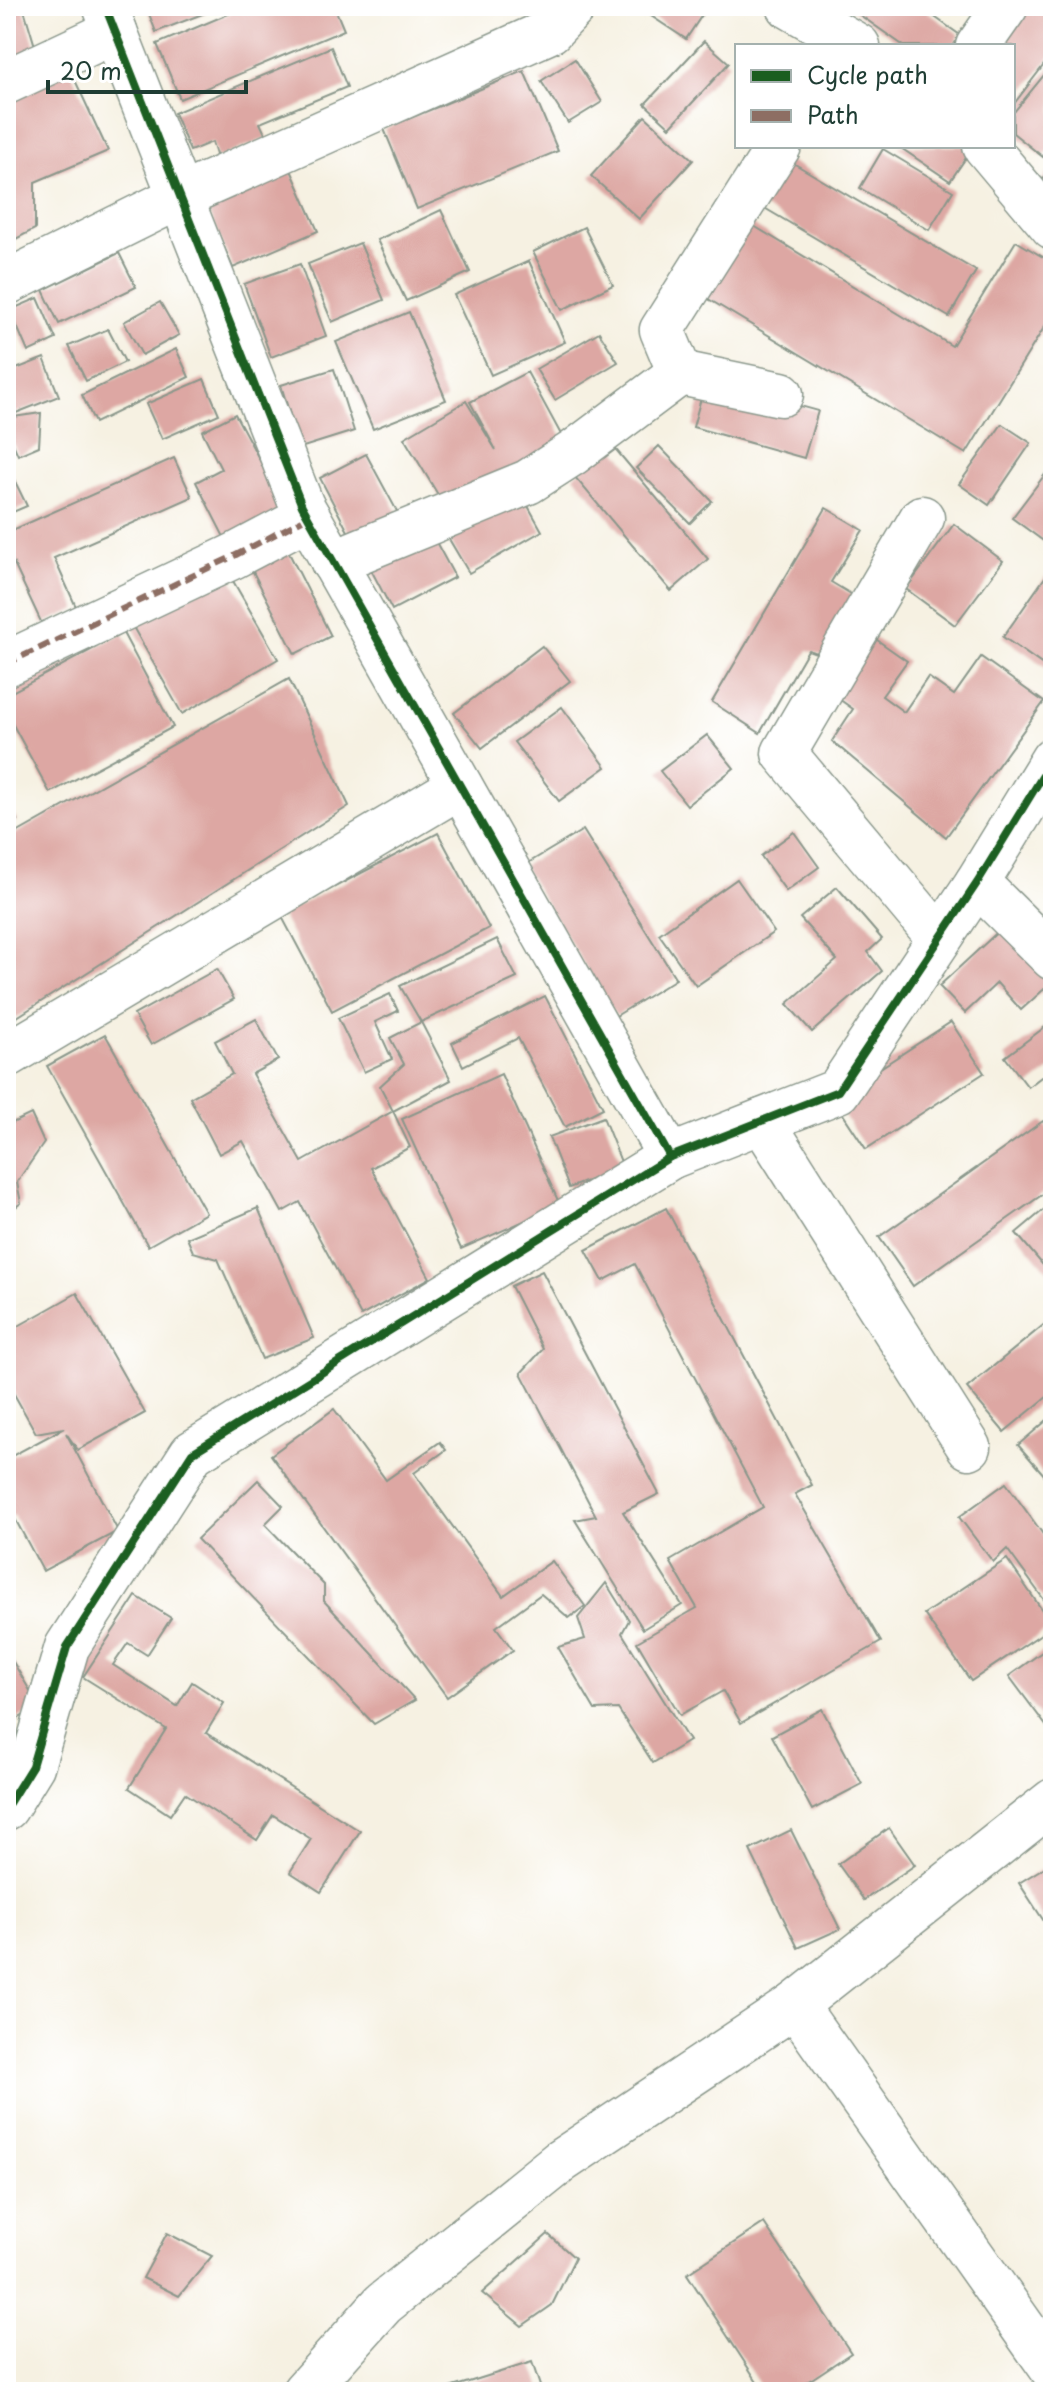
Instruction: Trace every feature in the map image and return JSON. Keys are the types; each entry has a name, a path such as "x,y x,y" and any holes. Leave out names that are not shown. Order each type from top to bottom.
{"street":[{"path":"6,283 181,196 550,31 574,6"},
{"path":"789,6 849,44"},
{"path":"979,44 1006,6"},
{"path":"6,82 110,18 308,517 670,1157"},
{"path":"680,373 662,330 778,148"},
{"path":"987,148 1053,227"},
{"path":"333,562 528,482 573,453 680,373 781,394"},
{"path":"6,664 234,556 308,517"},
{"path":"922,518 784,753 939,938"},
{"path":"6,1808 32,1766 67,1647 192,1453 670,1157 838,1091 977,883 1053,759"},
{"path":"6,1056 460,786"},
{"path":"977,883 1053,958"},
{"path":"762,1121 969,1447"},
{"path":"317,2387 383,2304 561,2161 795,2005 1053,1801"},
{"path":"795,2005 1053,2370"}],"building":[{"path":"6,6 23,6 37,53 6,65"},
{"path":"146,6 223,6 156,32"},
{"path":"247,6 334,6 344,30 180,99 157,44"},
{"path":"636,6 708,6 686,39"},
{"path":"847,6 919,6 960,35 954,44 901,44"},
{"path":"1021,6 1053,6 1053,53 1015,102 1015,44 992,44"},
{"path":"704,41 729,63 670,127 645,104"},
{"path":"331,47 347,87 260,123 267,138 217,158 212,142 190,151 174,113"},
{"path":"575,59 602,102 568,123 541,81"},
{"path":"67,63 108,151 35,182 35,229 6,244 6,90"},
{"path":"1053,64 1053,145 1043,157 1015,135 1015,111"},
{"path":"524,71 558,151 417,209 384,129"},
{"path":"645,116 693,160 639,219 591,176"},
{"path":"901,148 973,148 950,181"},
{"path":"883,149 953,191 929,230 860,188"},
{"path":"783,157 976,271 949,317 756,203"},
{"path":"287,161 318,231 233,268 203,198"},
{"path":"1053,166 1053,194 1039,184"},
{"path":"441,210 470,272 406,301 377,240"},
{"path":"749,223 952,346 1016,241 1053,263 1053,313 966,454 705,297"},
{"path":"584,227 613,285 562,310 533,252"},
{"path":"360,243 384,300 332,322 308,264"},
{"path":"119,253 136,287 59,324 43,290"},
{"path":"529,261 565,342 491,375 454,295"},
{"path":"300,264 326,336 271,357 244,284"},
{"path":"38,298 56,339 28,352 10,310"},
{"path":"160,302 179,335 142,355 124,322"},
{"path":"409,312 446,400 373,429 336,342"},
{"path":"108,329 125,362 86,381 69,346"},
{"path":"599,332 618,362 555,400 536,369"},
{"path":"176,349 189,377 95,423 82,395"},
{"path":"44,358 59,396 6,417 6,373"},
{"path":"334,369 354,431 300,448 281,385"},
{"path":"527,372 564,440 446,508 404,438 466,401 496,450 470,402"},
{"path":"204,379 219,414 162,439 146,404"},
{"path":"706,380 818,411 804,458 693,427"},
{"path":"41,413 39,446 18,455 6,428 6,418"},
{"path":"235,414 287,511 227,543 196,482 221,469 202,431"},
{"path":"1002,424 1031,443 989,505 959,484"},
{"path":"612,445 708,559 671,591 574,476"},
{"path":"659,446 712,501 690,523 636,468"},
{"path":"366,454 398,513 352,539 320,478"},
{"path":"174,458 192,497 54,558 77,609 42,624 6,547 6,533"},
{"path":"6,463 27,506 6,515"},
{"path":"1053,464 1053,548 1012,518"},
{"path":"523,497 542,531 469,573 449,539"},
{"path":"826,508 863,530 831,582 861,600 827,657 808,650 760,733 712,702"},
{"path":"954,524 1003,561 955,625 906,589"},
{"path":"430,531 455,577 392,610 368,564"},
{"path":"286,547 331,636 295,654 250,566"},
{"path":"1053,566 1053,672 1003,637"},
{"path":"229,574 278,659 182,714 133,627"},
{"path":"123,633 173,727 50,793 6,712 6,695"},
{"path":"870,635 907,661 882,696 904,712 928,677 954,695 981,657 1044,702 946,837 832,741 853,709 829,692"},
{"path":"542,646 570,681 482,748 454,713"},
{"path":"289,679 349,806 6,1024 6,839"},
{"path":"562,707 606,767 559,801 514,742"},
{"path":"707,735 734,768 687,805 660,771"},
{"path":"6,804 17,820 6,827"},
{"path":"583,830 676,979 616,1016 523,866"},
{"path":"794,832 819,867 786,891 761,856"},
{"path":"438,833 489,928 332,1011 281,915"},
{"path":"737,879 774,932 696,986 659,934"},
{"path":"837,887 882,939 868,952 882,971 812,1032 787,1004 837,960 800,918"},
{"path":"1002,928 1052,982 1021,1010 997,983 965,1013 939,986"},
{"path":"497,939 517,978 421,1022 400,986"},
{"path":"217,969 234,999 151,1045 134,1015"},
{"path":"390,994 398,1011 375,1022 392,1059 364,1072 338,1018"},
{"path":"545,996 603,1108 565,1127 518,1038 463,1066 452,1043"},
{"path":"256,1019 278,1060 252,1074 302,1162 393,1111 410,1147 371,1168 430,1278 361,1316 300,1202 282,1212 243,1141 219,1154 190,1098 232,1074 215,1041"},
{"path":"1053,1021 1053,1068 1028,1087 1005,1057"},
{"path":"421,1022 451,1080 393,1111 380,1086 404,1064 390,1038"},
{"path":"951,1022 984,1073 866,1149 833,1099"},
{"path":"105,1034 206,1213 148,1246 47,1066"},
{"path":"501,1074 560,1205 461,1249 402,1119"},
{"path":"31,1114 44,1143 17,1182 21,1203 6,1214 6,1126"},
{"path":"603,1117 623,1167 569,1188 549,1137"},
{"path":"1043,1121 1053,1134 1053,1187 913,1286 879,1237"},
{"path":"1053,1202 1053,1277 1016,1233"},
{"path":"258,1208 314,1338 262,1359 218,1259 193,1252 187,1238"},
{"path":"666,1208 812,1485 795,1494 881,1642 741,1723 723,1691 680,1715 637,1642 697,1608 670,1561 763,1507 635,1264 603,1281 586,1250"},
{"path":"542,1271 659,1494 623,1512 682,1605 643,1629 575,1520 596,1516 521,1373 543,1349 511,1286"},
{"path":"77,1293 145,1413 78,1450 66,1433 118,1531 43,1571 13,1515 6,1518 6,1459 64,1428 36,1433 6,1380 6,1333"},
{"path":"1046,1323 1053,1331 1053,1392 1004,1432 967,1388"},
{"path":"334,1409 386,1480 440,1442 446,1450 414,1473 503,1596 552,1561 585,1606 569,1618 541,1594 496,1627 513,1650 447,1697 271,1455"},
{"path":"1053,1415 1053,1485 1018,1445"},
{"path":"258,1480 283,1506 265,1524 324,1585 324,1601 415,1700 374,1724 197,1539"},
{"path":"1006,1483 1053,1548 1053,1612 1007,1549 993,1562 959,1517"},
{"path":"1007,1559 1053,1626 971,1681 924,1614"},
{"path":"606,1583 629,1620 622,1633 689,1741 653,1763 618,1709 595,1710 558,1647 585,1639 578,1618"},
{"path":"136,1596 171,1618 147,1655 128,1643 113,1665 177,1706 192,1682 224,1703 206,1733 360,1831 321,1892 290,1872 311,1839 273,1815 257,1840 185,1793 170,1815 129,1788 166,1729 83,1677"},
{"path":"1053,1644 1053,1735 1009,1676"},
{"path":"6,1650 39,1706 6,1726"},
{"path":"822,1709 862,1784 812,1810 772,1736"},
{"path":"889,1828 915,1865 864,1900 838,1864"},
{"path":"791,1830 840,1929 798,1948 750,1850"},
{"path":"1053,1862 1053,1935 1019,1883"},
{"path":"764,2223 851,2353 792,2392 764,2392 687,2274"},
{"path":"167,2233 212,2256 179,2296 143,2278"},
{"path":"548,2234 575,2258 552,2305 522,2326 482,2293"},
{"path":"532,2362 542,2392 440,2392 440,2391"}],"marked path":[{"path":"6,664 234,556 308,517"}],"cycle path":[{"path":"105,6 302,506 670,1157"},
{"path":"6,1808 32,1766 67,1647 192,1453 670,1157 838,1091 977,883 1053,759"}]}
